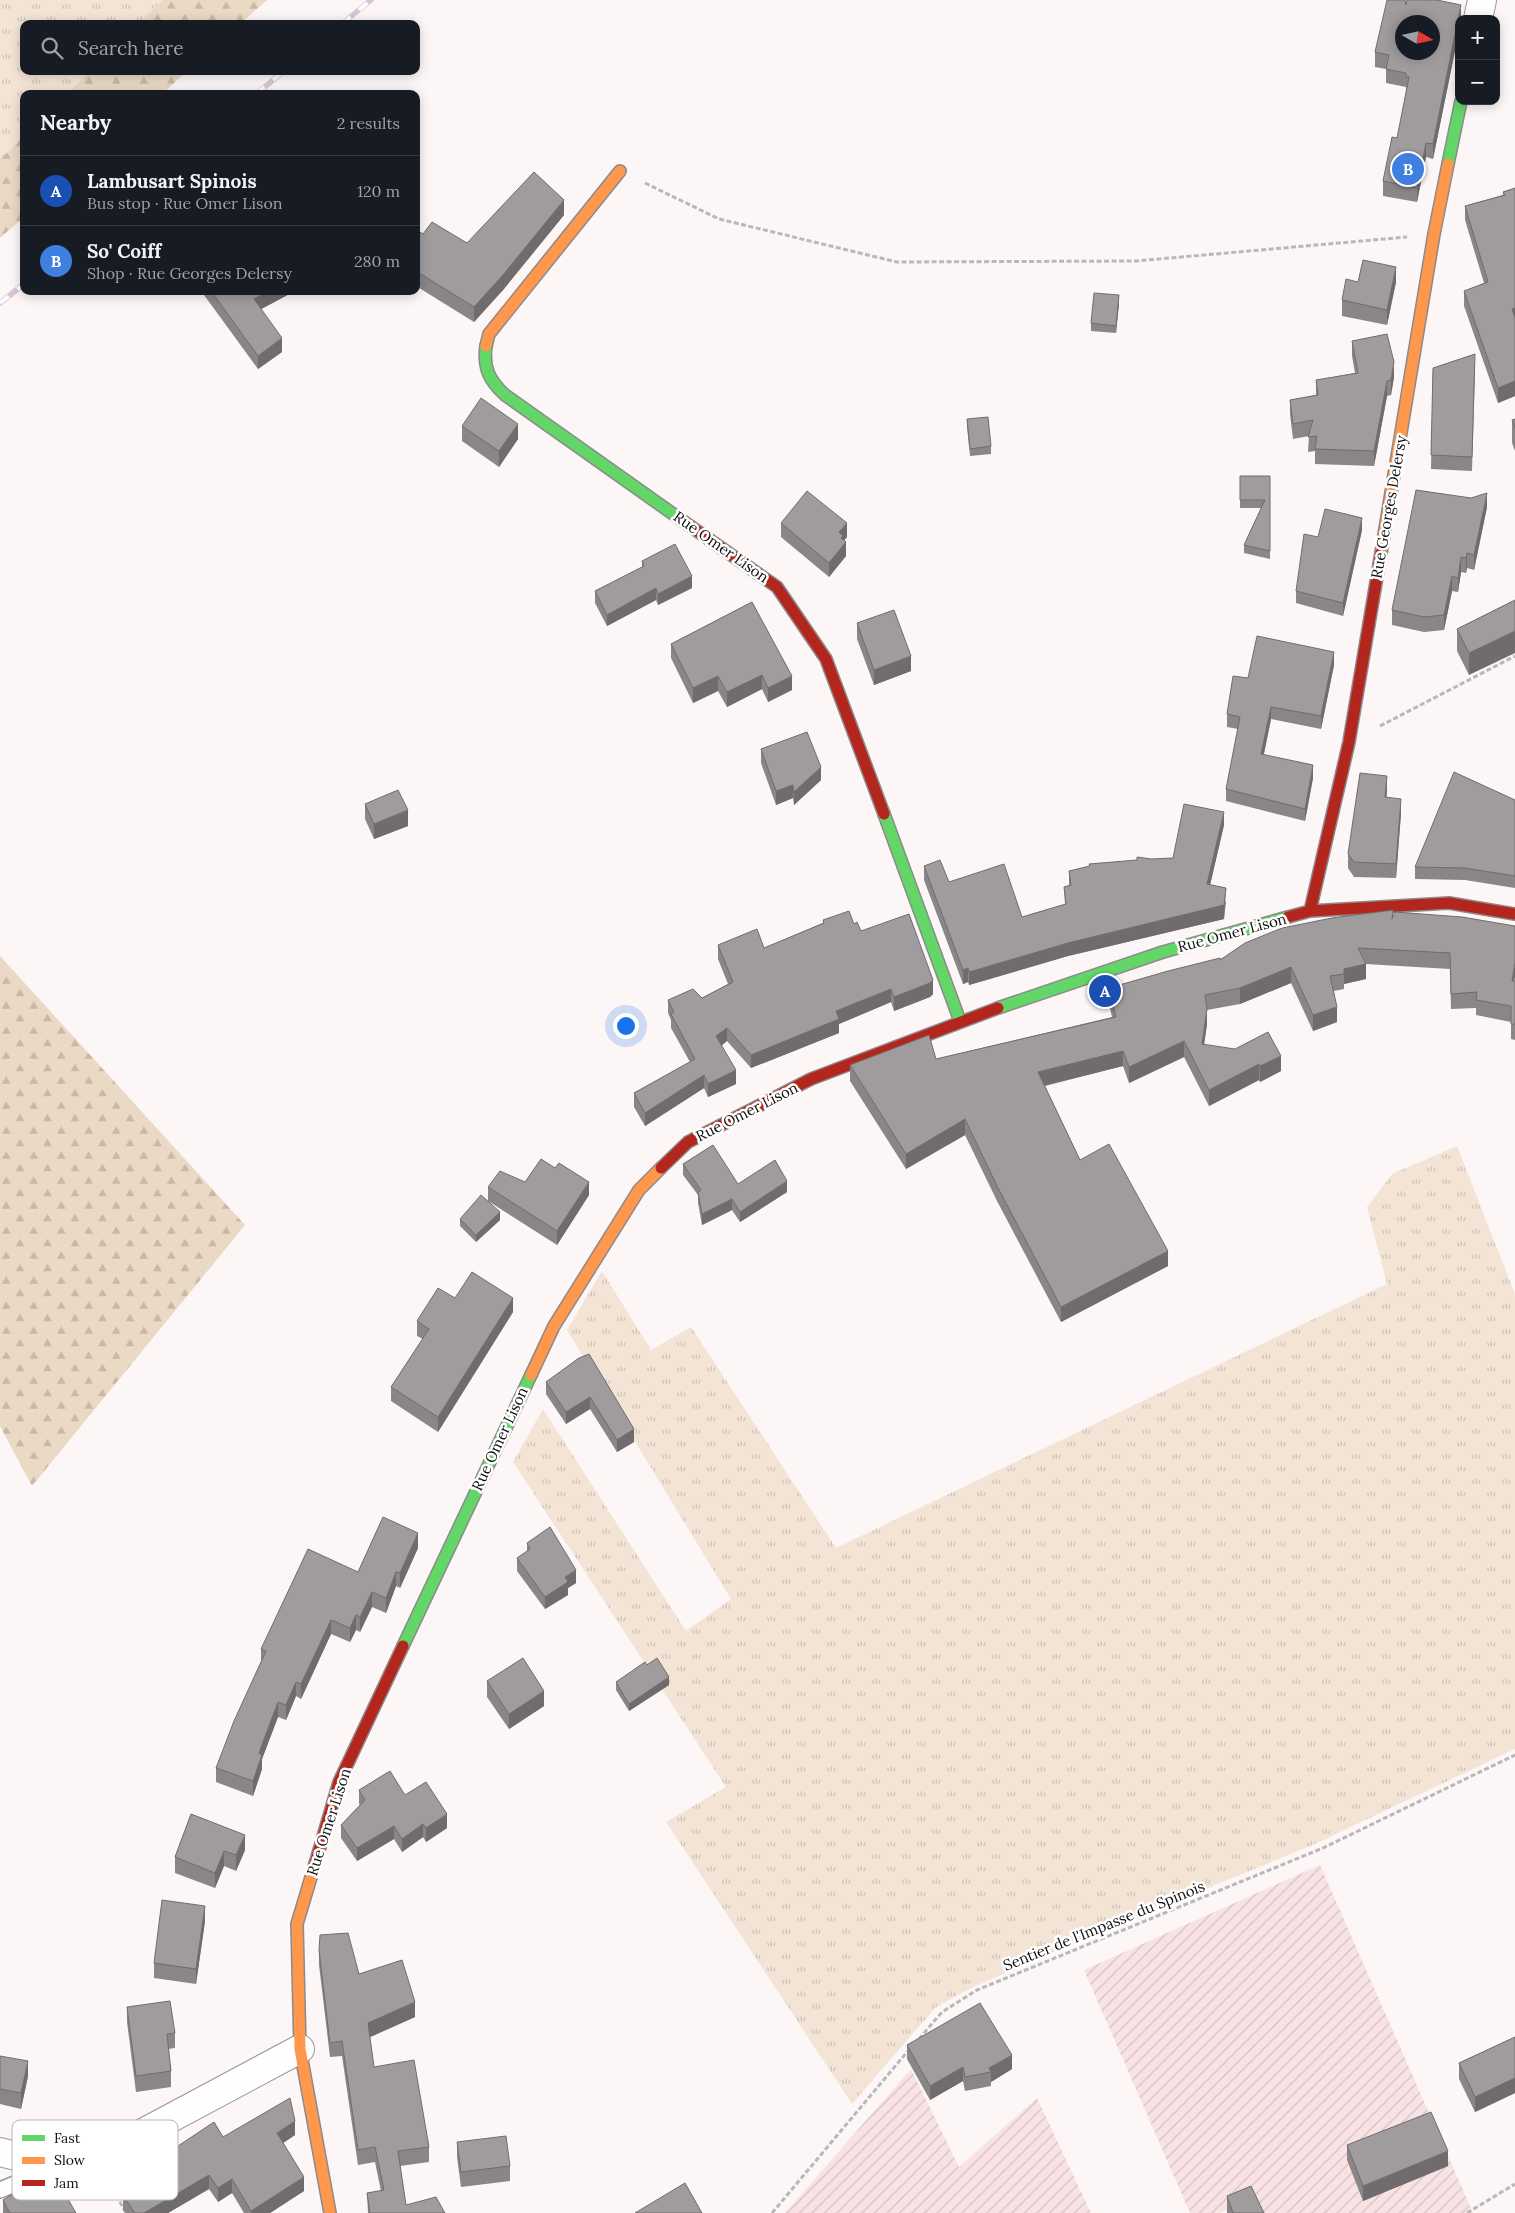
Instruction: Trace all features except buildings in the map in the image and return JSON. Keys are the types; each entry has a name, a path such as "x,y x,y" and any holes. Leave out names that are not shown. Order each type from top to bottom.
{"street":[{"path":"1479,15 1482,0"},
{"name":"Rue Georges Delersy","path":"1310,911 1349,742 1434,234 1460,105"},
{"name":"Rue Omer Lison","path":"620,171 489,334 484,357 486,370 492,384 505,395 777,587 826,659 960,1022"},
{"name":"Rue Omer Lison","path":"330,2213 300,2049 297,1924 339,1782 554,1326 639,1190 688,1142 811,1079 960,1022 1163,952 1310,911 1449,903 1515,914"},
{"path":"167,2120 300,2049"}],"lane":[{"path":"0,2190 12,2185"}],"path":[{"path":"620,171 719,219 897,262 1136,261 1434,234"},
{"path":"1349,742 1515,656"},
{"name":"Sentier de l'Impasse du Spinois","path":"917,2041 942,2012 977,1990 1322,1848 1515,1755"},
{"path":"772,2213 911,2048"},
{"path":"1467,2213 1515,2184"},
{"path":"119,2200 126,2213"}],"shaded area":[{"path":"1320,1865 1473,2213 1258,2213 1250,2198 1220,2213 1190,2213 1084,1970"},
{"path":"911,2069 959,2167 1037,2098 1091,2213 785,2213"}],"green space":[{"path":"0,0 163,0 142,20 20,20 20,75 86,75 71,90 20,90 20,140 0,159"},
{"path":"163,0 267,0 244,20 142,20"},
{"path":"86,75 183,75 166,90 71,90"},
{"path":"20,140 20,220 0,238 0,159"},
{"path":"0,956 245,1225 32,1486 0,1426"},
{"path":"1457,1146 1515,1294 1515,1749 1315,1844 1065,1947 969,1989 935,2008 852,2104 666,1822 726,1787 513,1462 543,1409 686,1631 731,1599 567,1330 602,1271 651,1350 691,1327 836,1548 1387,1284 1367,1207 1392,1174"}],"railway":[{"path":"347,20 371,0"},
{"path":"261,90 279,75"},
{"path":"0,303 20,287"}],"traffic: fast":[{"path":"1448,164 1460,105"},
{"path":"486,346 485,361 488,373 505,395 683,521"},
{"path":"884,814 960,1021"},
{"path":"998,1008 1163,952 1288,917"},
{"path":"403,1646 531,1375"}],"traffic: slow":[{"path":"1381,553 1434,234 1448,164"},
{"path":"486,346 489,334 620,171"},
{"path":"531,1375 554,1326 639,1190 661,1168"},
{"path":"315,1864 297,1924 300,2049 330,2213"}],"traffic: jam":[{"path":"683,521 777,587 826,659 884,814"},
{"path":"1310,911 1349,742 1381,553"},
{"path":"1288,917 1310,911 1449,903 1515,914"},
{"path":"661,1168 688,1142 811,1079 998,1008"},
{"path":"315,1864 339,1782 403,1646"}],"place":[{"name":"So' Coiff","path":"1408,169"},
{"name":"Lambusart Spinois","path":"1105,991"}]}
